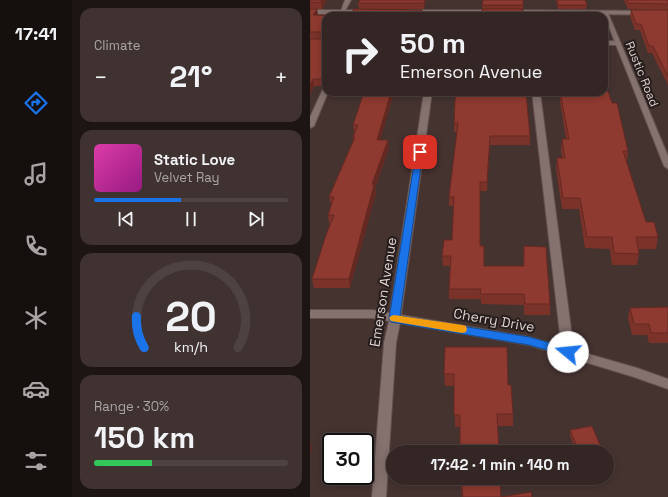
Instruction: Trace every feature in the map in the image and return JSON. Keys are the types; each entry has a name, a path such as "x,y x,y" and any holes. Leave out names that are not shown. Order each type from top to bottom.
{"street":[{"path":"342,12 348,0"},
{"path":"310,12 372,12"},
{"path":"608,13 668,13"},
{"name":"Rustic Road","path":"608,20 668,166"},
{"path":"608,43 618,43"},
{"path":"310,126 323,96"},
{"name":"Emerson Avenue","path":"379,497 390,343 427,96"},
{"path":"536,96 568,352"},
{"name":"Cherry Drive","path":"310,314 373,314 394,319 529,341 668,384"}],"building":[{"path":"310,0 322,0 321,2 310,3"},
{"path":"360,0 425,0 424,3 358,3"},
{"path":"483,0 523,0 523,5 482,5"},
{"path":"557,0 585,0 587,5 558,5"},
{"path":"627,0 668,0 668,4 628,3"},
{"path":"310,9 317,9 313,15 322,15 322,32 310,32"},
{"path":"354,9 422,10 421,12 352,12"},
{"path":"482,9 523,9 523,12 482,12"},
{"path":"631,10 668,10 668,76 653,46 649,46 641,24 636,24"},
{"path":"310,39 322,39 322,79 313,79 310,85"},
{"path":"608,91 612,103 617,103 628,151 623,151 646,222 654,222 658,237 636,237 639,254 614,253 612,237 587,237 580,198 563,198 557,158 565,158 562,139 569,139 561,96 608,96"},
{"path":"363,96 390,96 377,140 388,140 372,184 374,185 349,279 312,279 334,215 328,215 334,197 329,197 355,137 353,137 358,125 353,125"},
{"path":"456,96 526,96 530,136 490,136 487,182 480,182 480,246 484,246 484,266 524,266 524,246 546,247 550,304 525,304 524,294 480,294 481,289 449,289 451,256 442,256 444,240 452,240 454,197 449,197 458,123 454,123"},
{"path":"668,307 668,333 651,333 649,324 634,324 630,308"},
{"path":"445,347 507,347 508,385 511,385 513,414 497,414 499,445 460,445 460,415 454,415 454,374 444,374"},
{"path":"592,426 600,445 576,445 570,430"},
{"path":"462,485 500,485 501,497 463,497"},
{"path":"531,492 532,497 501,497"}],"slow traffic":[{"path":"394,318 462,329"}],"route":[{"path":"420,152 394,319 463,329 529,341 568,352"}]}
